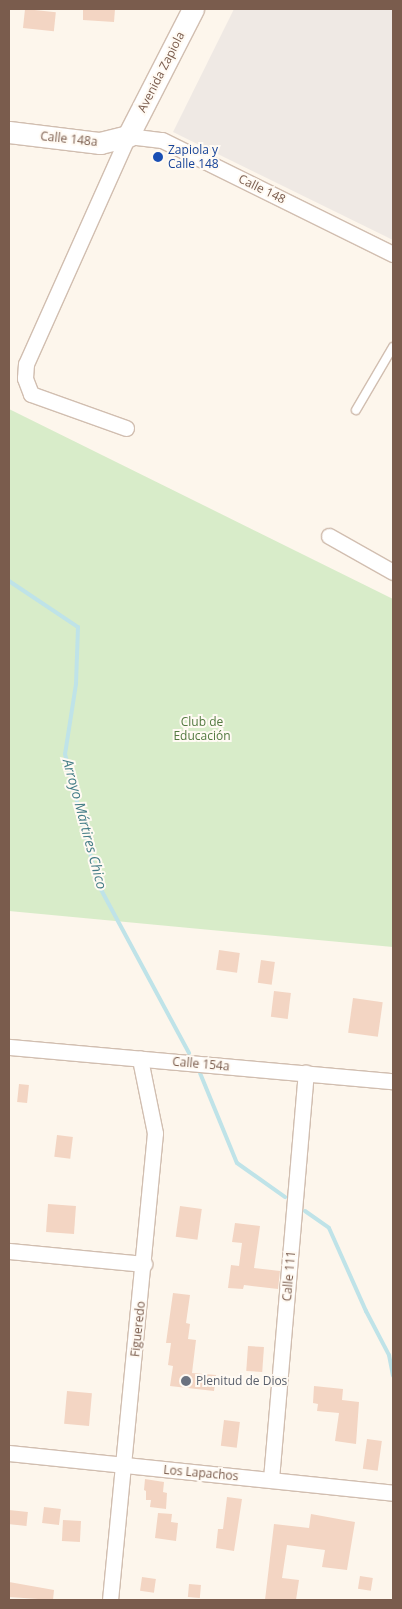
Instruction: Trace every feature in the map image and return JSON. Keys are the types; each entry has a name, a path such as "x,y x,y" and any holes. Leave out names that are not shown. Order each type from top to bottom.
{"street":[{"name":"Avenida Zapiola","path":"128,136 193,9"},
{"name":"Calle 148a","path":"9,132 100,143 128,136"},
{"name":"Calle 148","path":"128,136 162,140 393,254"},
{"path":"126,428 31,394 25,378 26,364 128,136"},
{"path":"329,536 393,572"},
{"name":"Calle 154a","path":"9,1047 393,1081"},
{"name":"Figueredo","path":"110,1600 144,1264 155,1133 140,1059"},
{"name":"Calle 111","path":"271,1479 306,1074"},
{"path":"9,1251 144,1264"},
{"name":"Los Lapachos","path":"9,1453 393,1493"}],"lane":[{"path":"356,410 393,347"}],"shaded area":[{"path":"234,9 393,9 393,240 173,132"}],"green space":[{"name":"Club de Educación","path":"9,409 393,599 393,947 9,911"}],"building":[{"path":"25,9 56,12 54,31 23,28"},
{"path":"83,9 115,9 114,22 83,20"},
{"path":"219,950 240,953 237,973 216,970"},
{"path":"261,960 275,962 272,985 258,983"},
{"path":"274,991 291,993 288,1019 271,1017"},
{"path":"353,998 383,1002 378,1037 348,1033"},
{"path":"19,1084 29,1085 27,1103 17,1102"},
{"path":"57,1135 73,1137 70,1159 54,1157"},
{"path":"48,1204 76,1206 74,1234 46,1232"},
{"path":"180,1206 202,1209 197,1240 176,1237"},
{"path":"235,1223 260,1226 254,1268 280,1271 278,1289 244,1285 243,1289 228,1288 231,1265 239,1266 242,1243 232,1242"},
{"path":"173,1293 190,1295 186,1323 190,1324 188,1339 196,1340 192,1373 216,1375 214,1391 170,1386 173,1366 168,1365 171,1343 166,1343"},
{"path":"248,1346 264,1347 262,1372 246,1371"},
{"path":"314,1386 343,1389 342,1400 359,1402 356,1444 335,1441 339,1413 317,1411 318,1404 313,1403"},
{"path":"67,1391 92,1393 89,1426 64,1424"},
{"path":"224,1420 240,1422 237,1448 221,1446"},
{"path":"367,1439 382,1441 378,1471 363,1469"},
{"path":"145,1479 164,1482 163,1492 167,1493 166,1509 150,1507 151,1500 146,1500 146,1491 144,1490"},
{"path":"227,1497 242,1499 234,1551 216,1548 218,1529 223,1529"},
{"path":"44,1507 61,1509 59,1525 42,1523"},
{"path":"9,1510 28,1512 26,1526 9,1524"},
{"path":"158,1513 172,1514 171,1522 178,1523 176,1541 155,1538"},
{"path":"311,1514 355,1522 347,1570 322,1567 325,1550 287,1545 282,1578 299,1580 296,1600 265,1600 274,1524 309,1528"},
{"path":"63,1520 81,1521 80,1542 62,1541"},
{"path":"360,1576 373,1578 371,1591 358,1589"},
{"path":"142,1577 156,1579 154,1593 140,1591"},
{"path":"9,1582 54,1590 53,1600 9,1597"},
{"path":"189,1584 201,1585 200,1598 188,1597"}],"waterway":[{"name":"Arroyo Mártires Chico","path":"9,581 78,627 76,684 65,754 98,884 189,1053"},
{"name":"Arroyo Mártires Chico","path":"200,1073 237,1163 285,1197"},
{"name":"Arroyo Mártires Chico","path":"305,1211 329,1228 366,1311 389,1355 393,1376"}],"place":[{"name":"Zapiola y Calle 148","path":"158,157"},
{"name":"Plenitud de Dios","path":"186,1381"}]}
